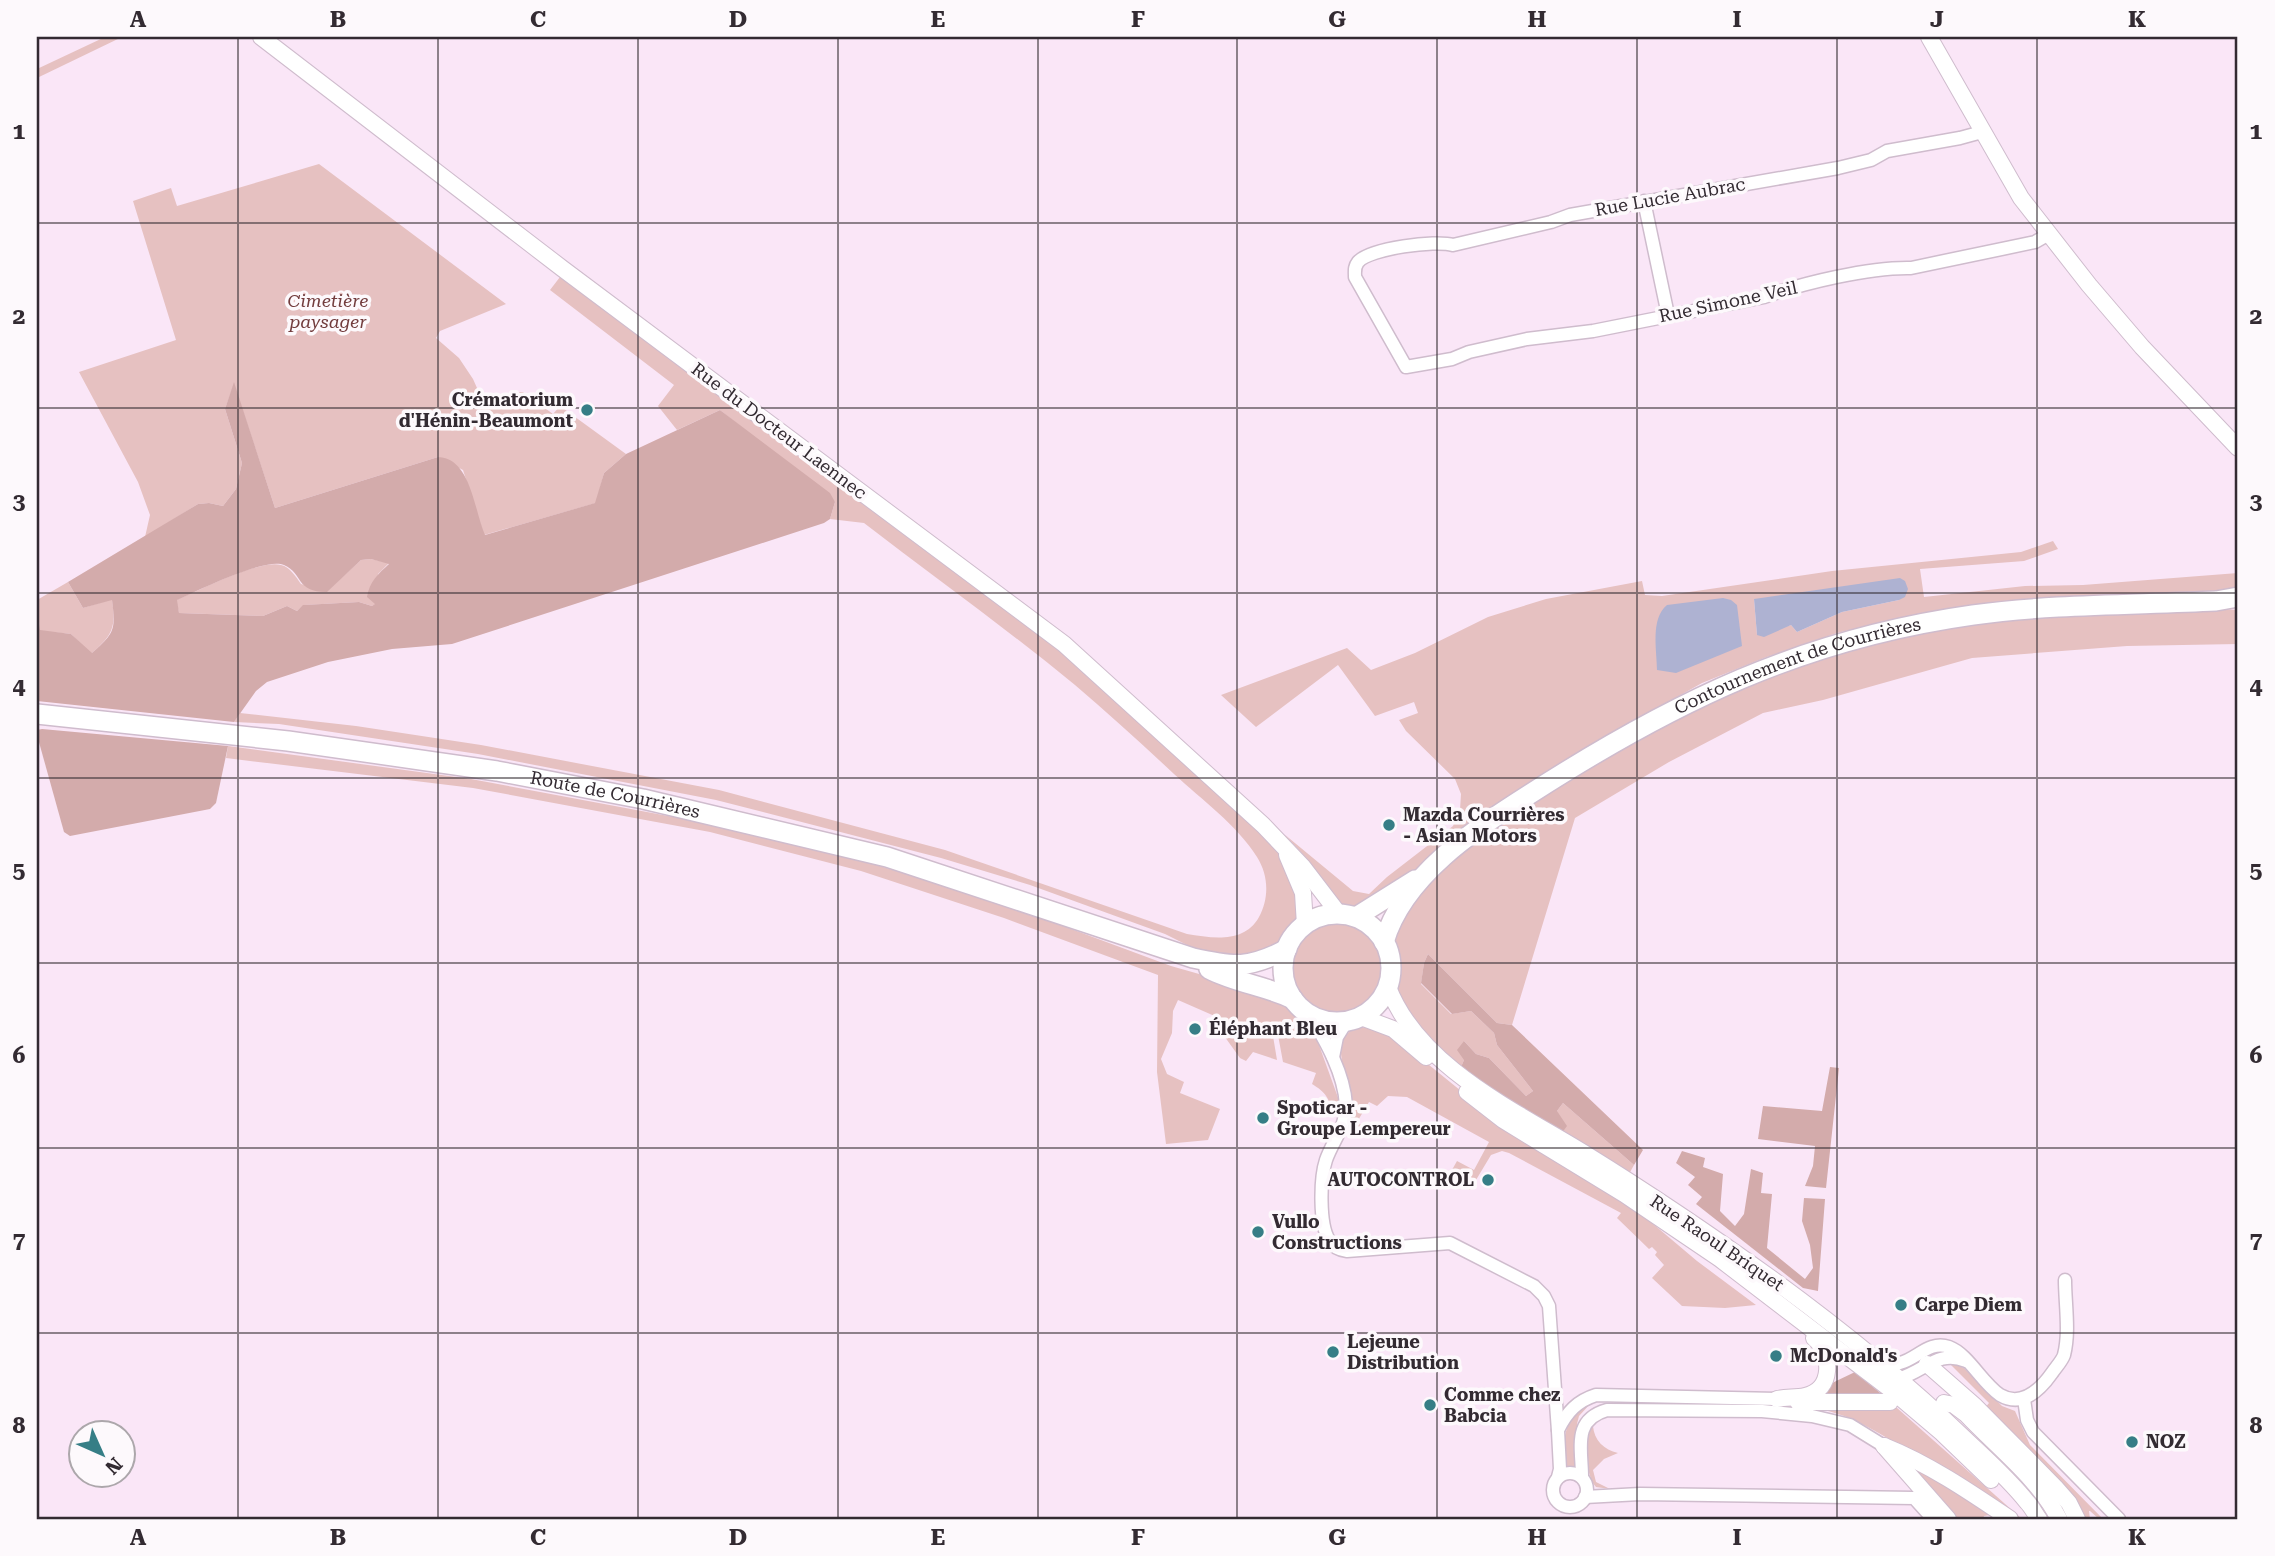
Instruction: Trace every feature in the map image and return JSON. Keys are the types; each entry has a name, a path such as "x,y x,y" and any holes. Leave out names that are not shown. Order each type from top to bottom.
{"main road":[{"name":"Contournement de Courrières","path":"1348,916 1429,871 1484,824 1618,739 1717,688 1779,662 1839,642 1917,624 1974,615 2035,609 2216,601 2238,597"},
{"name":"Contournement de Courrières","path":"2216,601 2238,605"},
{"name":"Route de Courrières","path":"37,714 288,741 498,771 643,799 887,856 1009,895 1178,955 1219,975 1293,999"},
{"name":"Contournement de Courrières","path":"1384,942 1393,918 1429,871"},
{"path":"1348,916 1377,932 1384,942 1391,962 1388,988 1377,1005 1354,1019 1328,1021 1310,1015 1293,999 1284,975 1287,949 1294,936 1305,925 1321,917 1348,916"},
{"name":"Route de Courrières","path":"1178,955 1223,965 1247,965 1266,960 1287,949"}],"street":[{"name":"Rue du Docteur Laennec","path":"261,37 563,269 1064,644 1282,844 1348,916"},
{"path":"1929,37 2009,180 2049,234 2142,347 2238,448"},
{"name":"Rue Lucie Aubrac","path":"1406,367 1356,277 1354,267 1359,260 1370,254 1442,242 1453,245 1570,215 1838,168 1871,160 1887,151 1982,132"},
{"path":"1644,201 1668,315"},
{"name":"Rue Simone Veil","path":"1406,367 1452,359 1469,352 1527,339 1592,331 1764,297 1803,285 1891,267 1912,268 2035,243 2049,234"},
{"name":"Rue du Docteur Laennec","path":"1282,844 1303,893 1306,905 1305,925"},
{"name":"Rue Raoul Briquet","path":"1388,988 1399,1013 1431,1050 1479,1090 1588,1156 1733,1251 1879,1361 1893,1390"},
{"path":"1310,1015 1333,1057 1344,1090 1346,1109 1342,1127 1324,1170 1322,1204 1329,1240 1337,1248 1347,1251 1438,1243 1455,1245 1540,1291 1549,1306 1552,1339 1560,1469 1554,1494 1571,1513 1585,1497 1581,1429 1591,1416 1607,1410 1762,1411 1812,1416 1850,1425 1884,1446 1937,1472 2010,1519"},
{"path":"1333,1057 1338,1037 1354,1019"},
{"name":"Rue Raoul Briquet","path":"1354,1019 1393,1029 1503,1120 1674,1227 1978,1451 2028,1503 2038,1518"},
{"path":"1879,1361 1893,1364 1947,1357 1966,1362 2000,1395 2012,1400 2024,1399 2042,1386 2063,1358 2066,1342 2065,1280"},
{"path":"1558,1431 1577,1403 1596,1395 1777,1399 1810,1394 1820,1386 1827,1373 1826,1351 1802,1321"},
{"path":"1777,1399 1789,1402 1893,1390 1909,1376 1922,1359"},
{"path":"1922,1359 1975,1406 2055,1487 2077,1519"},
{"path":"1893,1390 1904,1362"},
{"path":"2024,1399 2032,1432 2119,1519"},
{"path":"1944,1403 1954,1405 1966,1414 2035,1483 2059,1519"},
{"path":"1884,1446 1948,1519"},
{"path":"1558,1478 1569,1473 1582,1477"},
{"path":"1585,1497 1640,1494 1914,1498 1933,1519"}],"green space":[{"path":"105,37 122,37 37,78 37,69"},
{"name":"Cimetière paysager","path":"319,164 506,304 440,331 436,338 459,358 481,397 523,392 553,414 560,406 626,454 604,473 596,503 484,535 463,470 438,457 275,508 234,384 225,409 242,463 236,489 223,506 198,504 145,537 150,515 138,482 79,372 176,340 133,201 171,188 177,206"},
{"path":"560,277 1045,639 1123,703 1276,850 1294,881 1299,914 1276,944 1252,957 1203,953 1165,934 1030,885 941,858 716,800 478,754 279,724 234,722 240,713 356,726 481,745 719,790 945,850 1187,934 1227,937 1245,932 1253,926 1265,903 1264,872 1249,845 1218,813 1075,685 970,603 864,523 830,519 835,502 720,410 677,430 658,406 674,385 550,290"},
{"path":"2053,541 2058,549 2024,561 1920,569 1924,597 2025,586 2083,585 2238,573 2238,592 2021,601 1922,613 1837,633 1764,658 1702,683 1583,750 1498,806 1415,873 1360,908 1337,904 1330,898 1309,861 1284,834 1353,891 1369,894 1453,826 1460,810 1461,794 1455,779 1406,731 1399,720 1418,713 1414,702 1375,716 1338,665 1256,727 1221,695 1347,648 1371,670 1415,653 1488,617 1546,599 1642,581 1645,595 1662,596 1832,571 2021,552","holes":["1754,599 1899,600 1842,612 1797,632 1791,625 1757,635"]},
{"path":"361,560 389,563 378,574 376,604 372,606 359,602 304,605 297,611 287,606 263,616 179,613 176,600 259,567 271,564 284,566 301,584 327,591"},
{"path":"68,582 83,608 112,599 114,617 111,630 91,654 71,634 40,631 37,600"},
{"path":"2238,610 2238,644 2127,646 1972,658 1823,700 1763,713 1669,762 1575,818 1512,1025 1497,1023 1428,954 1424,963 1421,984 1451,1014 1471,1011 1494,1033 1497,1045 1533,1091 1526,1096 1489,1058 1476,1054 1464,1041 1464,1060 1461,1067 1444,1056 1406,1015 1396,992 1399,970 1392,938 1425,884 1462,850 1505,818 1622,746 1714,697 1836,653 1919,632 1975,622 2045,616"},
{"path":"228,746 471,779 711,824 864,861 1009,906 1171,966 1283,998 1315,1034 1340,1103 1339,1117 1332,1114 1326,1096 1312,1084 1316,1073 1283,1062 1278,1035 1273,1036 1277,1060 1253,1052 1246,1061 1240,1058 1222,1033 1226,1021 1178,1000 1173,1011 1172,1033 1161,1059 1167,1074 1184,1082 1180,1093 1220,1109 1208,1140 1166,1144 1157,1072 1158,975 1004,918 861,871 710,832 473,788 226,758"},
{"path":"1336,922 1362,930 1374,942 1382,968 1374,994 1362,1006 1336,1014 1310,1006 1298,994 1290,968 1298,942 1310,930"},
{"path":"1372,1026 1391,1034 1466,1095 1652,1223 1756,1305 1725,1308 1682,1306 1652,1278 1664,1265 1652,1247 1649,1249 1617,1218 1621,1213 1509,1153 1502,1151 1491,1155 1470,1190 1448,1177 1457,1161 1474,1170 1489,1142 1407,1097 1388,1096 1377,1106 1369,1102 1357,1122 1365,1127 1356,1137 1345,1134 1349,1121 1350,1097 1342,1064 1341,1040 1351,1030"},
{"path":"1563,1103 1634,1165 1629,1174 1561,1134 1557,1111"},
{"path":"1948,1362 1964,1368 2002,1406 2015,1411 2030,1445 2103,1519 2089,1511 2090,1519 2082,1519 1984,1409 1989,1403"},
{"path":"1591,1403 1579,1416 1577,1424 1577,1468 1565,1469 1568,1425 1582,1407"},
{"path":"1812,1408 1897,1408 2022,1519 1862,1424 1838,1414"},
{"path":"1591,1425 1601,1444 1618,1453 1604,1459 1593,1470 1596,1482 1610,1489 1596,1487 1587,1466 1587,1429"},
{"path":"1899,1456 2003,1519 1994,1519 1990,1515 1984,1516 1983,1519 1953,1519"}],"shaded area":[{"path":"234,382 275,508 438,457 458,466 470,487 485,535 595,503 604,473 626,454 720,410 830,493 835,502 830,519 824,523 452,644 392,649 328,662 267,682 256,691 234,722 37,701 37,601 40,630 71,634 92,653 105,641 112,631 112,600 83,608 68,582 198,504 223,506 236,489 242,463 225,409","holes":["371,559 389,564 372,582 367,597 375,604 372,606 359,602 303,605 297,611 287,606 263,616 179,613 177,600 231,576 262,566 284,565 295,573 305,586 327,592 361,560"]},
{"path":"37,730 228,746 216,803 210,809 70,836 64,832 37,735"},
{"path":"1428,954 1497,1023 1512,1025 1643,1150 1634,1165 1563,1103 1557,1111 1567,1126 1561,1134 1461,1067 1464,1060 1457,1050 1464,1041 1476,1054 1489,1058 1526,1096 1533,1091 1497,1045 1494,1033 1471,1011 1452,1014 1421,983"},
{"path":"1830,1067 1839,1068 1826,1188 1805,1186 1813,1166 1815,1146 1758,1139 1763,1106 1822,1111"},
{"path":"1682,1151 1705,1158 1703,1167 1723,1174 1720,1211 1735,1226 1744,1214 1751,1169 1763,1173 1761,1193 1772,1194 1767,1248 1805,1279 1813,1268 1810,1245 1802,1221 1804,1198 1825,1199 1818,1291 1803,1288 1696,1204 1702,1197 1688,1185 1695,1177 1676,1163"},
{"path":"1855,1372 1885,1397 1821,1395 1830,1384"}],"water":[{"path":"1900,578 1905,581 1908,589 1905,597 1899,600 1842,612 1797,632 1791,625 1764,637 1757,635 1754,599"},
{"path":"1723,598 1737,605 1742,646 1676,673 1657,670 1656,626 1667,605"}],"place":[{"name":"Crématorium d'Hénin-Beaumont","path":"587,410"},
{"name":"Mazda Courrières - Asian Motors","path":"1389,825"},
{"name":"Éléphant Bleu","path":"1195,1029"},
{"name":"Spoticar - Groupe Lempereur","path":"1263,1118"},
{"name":"AUTOCONTROL","path":"1488,1180"},
{"name":"Vullo Constructions","path":"1258,1232"},
{"name":"Carpe Diem","path":"1901,1305"},
{"name":"Lejeune Distribution","path":"1333,1352"},
{"name":"McDonald's","path":"1776,1356"},
{"name":"Comme chez Babcia","path":"1430,1405"},
{"name":"NOZ","path":"2132,1442"}]}
